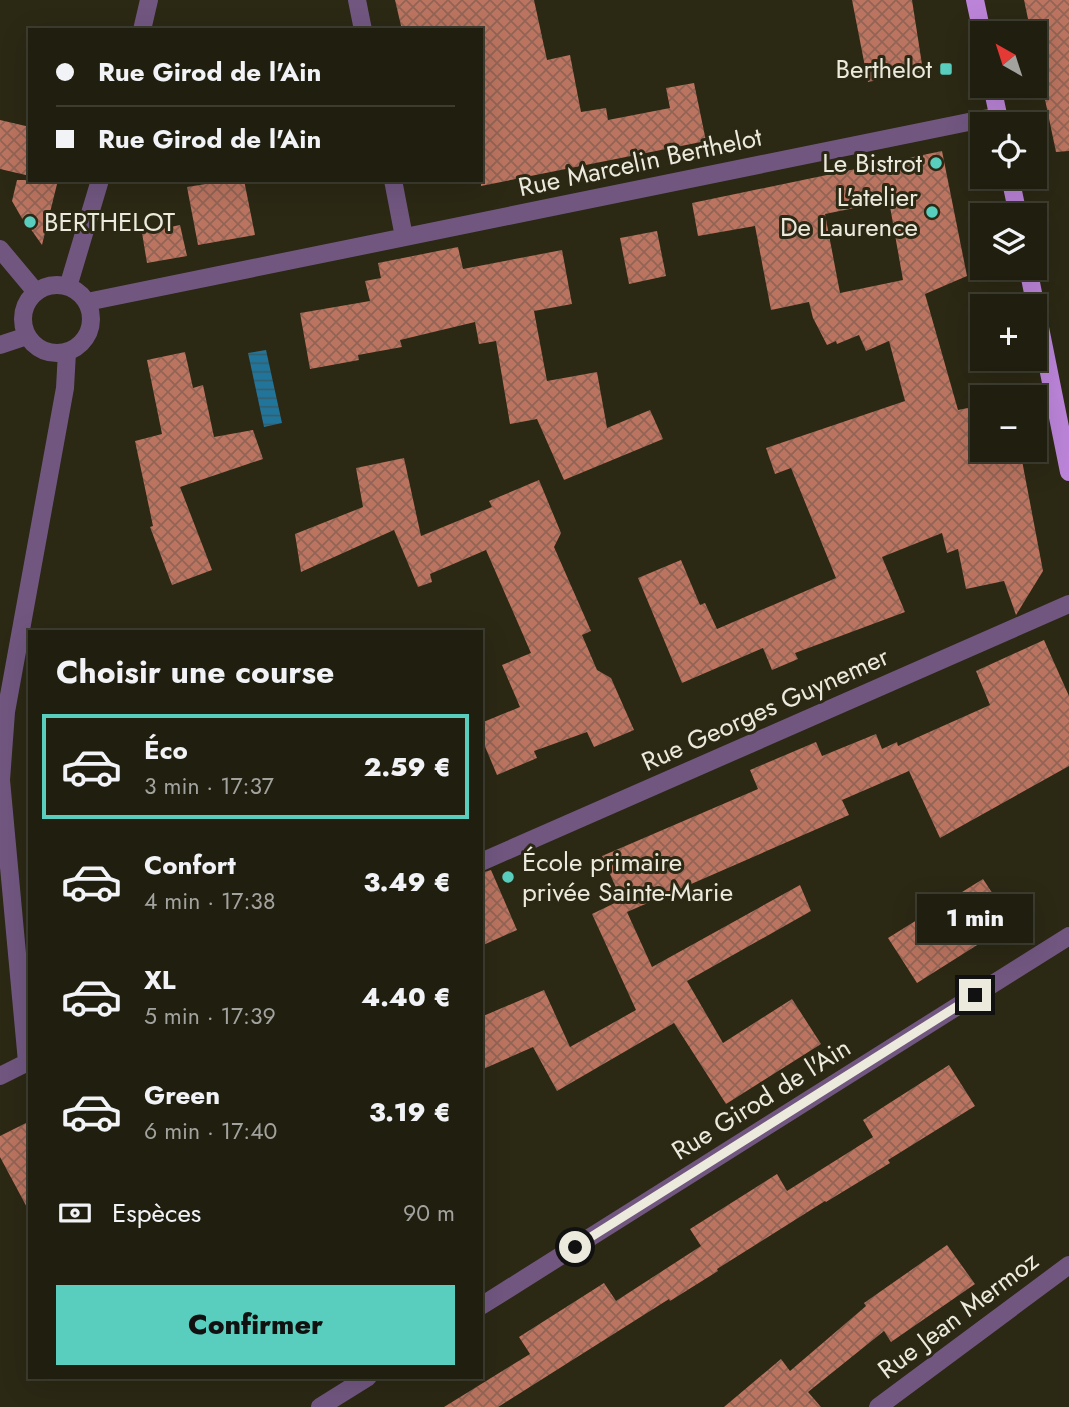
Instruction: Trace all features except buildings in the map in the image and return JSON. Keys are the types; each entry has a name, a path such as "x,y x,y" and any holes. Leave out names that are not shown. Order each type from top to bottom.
{"main road":[{"path":"975,0 979,21"},
{"path":"1030,280 1069,472"}],"street":[{"path":"142,28 149,0"},
{"path":"357,0 363,28"},
{"name":"Rue Marcelin Berthelot","path":"86,302 970,126"},
{"path":"68,287 99,182"},
{"path":"393,182 404,237"},
{"path":"0,248 36,292"},
{"path":"58,284 68,287 79,293 86,302 90,313 90,327 78,346 67,352 45,351 34,345 27,336 23,325 23,311 27,300 46,286 58,284"},
{"path":"0,345 27,336"},
{"path":"28,1051 1,780 6,712 65,388 67,352"},
{"name":"Rue Georges Guynemer","path":"483,861 1069,604"},
{"name":"Rue Girod de l'Ain","path":"483,1305 1069,936"},
{"path":"0,1076 28,1062"},
{"name":"Rue Jean Mermoz","path":"878,1407 1069,1265"},
{"path":"320,1407 365,1379"}],"water":[{"path":"266,350 282,423 264,427 248,353"}],"place":[{"name":"Berthelot","path":"946,69"},
{"name":"Le Bistrot","path":"936,163"},
{"name":"L'atelier De Laurence","path":"932,212"},
{"name":"BERTHELOT","path":"30,222"},
{"name":"École primaire privée Sainte-Marie","path":"508,877"}],"route":[{"path":"575,1247 975,995"}]}
